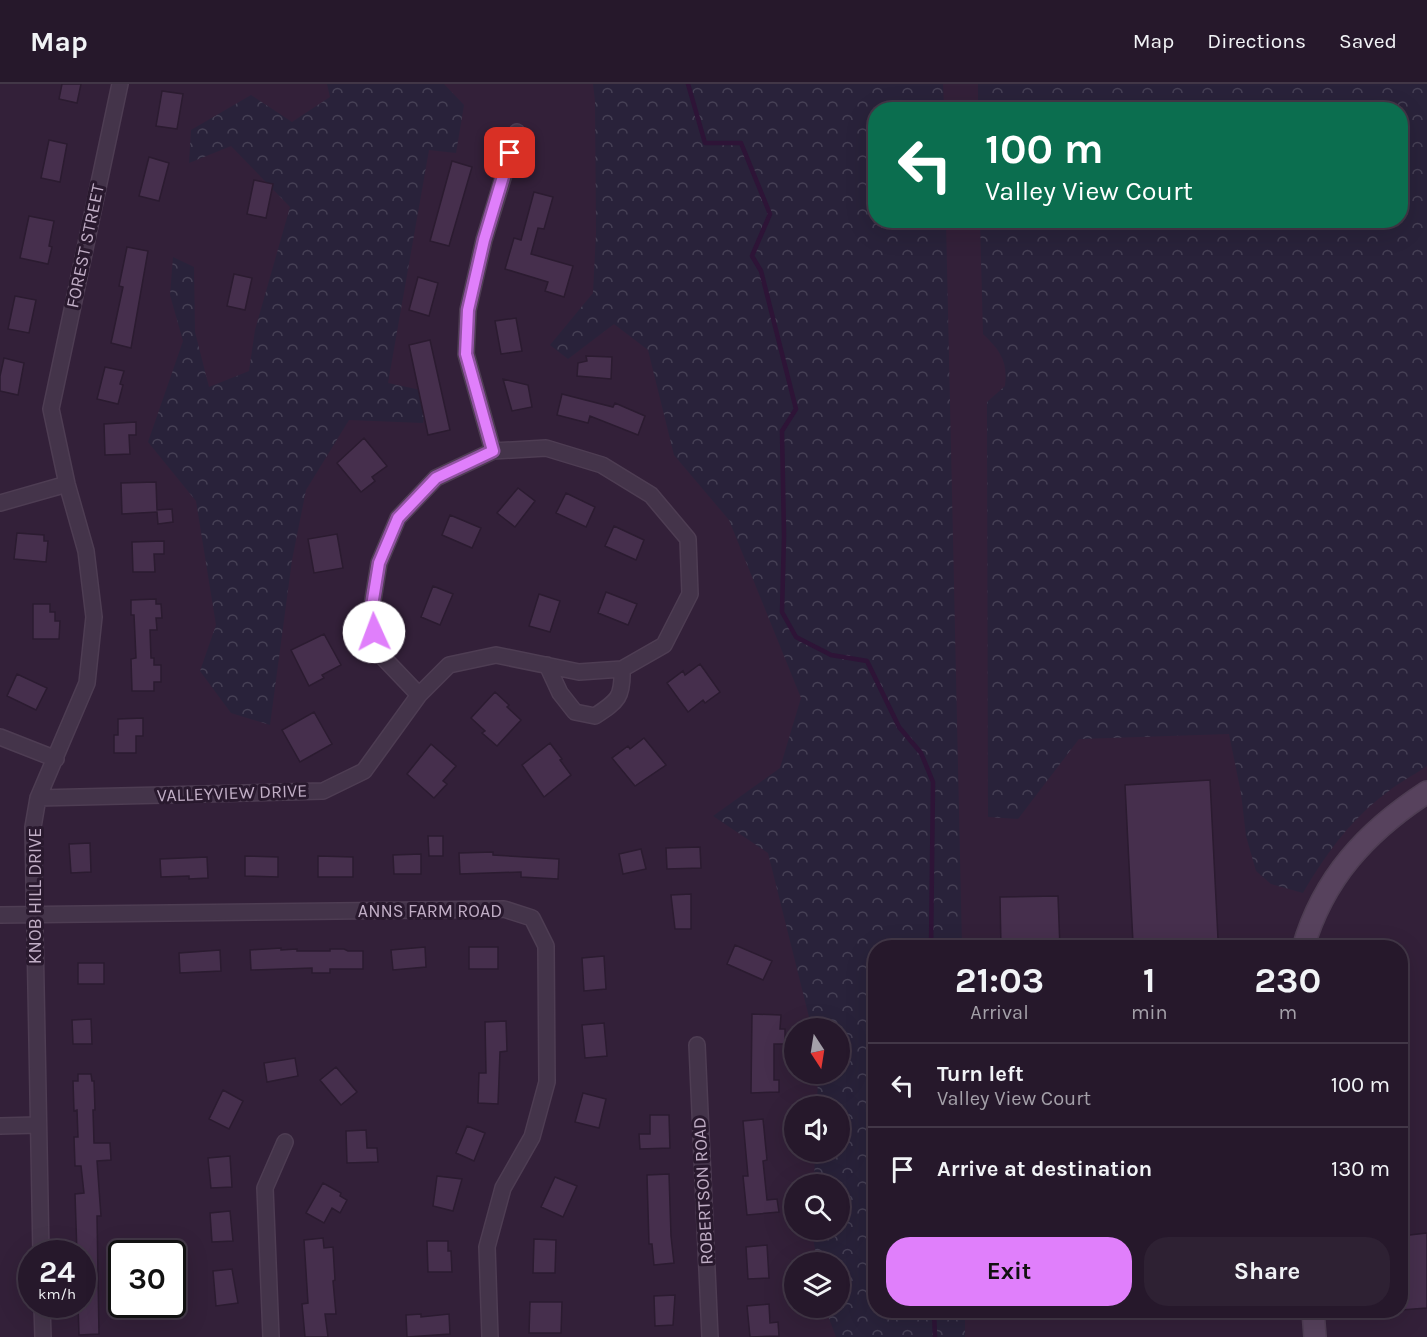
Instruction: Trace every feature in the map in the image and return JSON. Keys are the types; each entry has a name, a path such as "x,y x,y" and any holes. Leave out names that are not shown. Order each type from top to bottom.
{"main road":[{"path":"1306,940 1318,907 1352,855 1396,812 1427,792"},
{"path":"1314,1318 1315,1337"}],"street":[{"name":"FOREST STREET","path":"51,409 120,84"},
{"path":"493,451 466,354 468,310 484,240 517,132"},
{"name":"KNOB HILL DRIVE","path":"41,1240 33,827 38,798 87,684 94,617 86,551 67,484 51,409"},
{"name":"VALLEYVIEW DRIVE","path":"38,798 323,791 364,771 419,695 449,665 495,655 579,672 622,669 664,645 690,594 688,539 651,495 602,465 546,448 493,451 436,478 398,518 379,563 371,612 377,651 419,695"},
{"path":"0,503 67,484"},
{"path":"547,665 560,693 575,712 595,716 611,705 622,688 622,669"},
{"path":"0,737 56,759"},
{"name":"ANNS FARM ROAD","path":"0,915 504,909 532,918 546,946 547,1082 532,1137 503,1188 487,1247 490,1337"},
{"name":"ROBERTSON ROAD","path":"697,1045 710,1337"},
{"path":"0,1126 38,1125"},
{"path":"271,1337 265,1188 285,1142"},
{"path":"42,1318 43,1337"}],"green space":[{"path":"327,84 444,84 464,105 456,153 429,150 388,383 430,392 423,423 349,420 306,490 292,560 270,725 231,713 200,671 216,625 196,501 148,442 183,341 170,295 173,257 194,267 195,332 209,387 249,371 255,330 290,207 231,146 189,163 191,130 251,95 292,122 330,97"},
{"path":"593,84 943,84 944,102 868,102 868,228 946,228 962,940 868,940 868,1318 965,1318 965,1337 836,1337 829,1318 850,1318 850,1252 815,1252 814,1240 850,1240 850,1174 814,1174 815,1162 850,1162 850,1096 817,1096 818,1084 850,1084 850,1018 809,1018 768,853 713,816 780,768 801,698 729,520 674,455 648,350 614,324 568,359 550,345 593,293 596,233"},
{"path":"978,84 1427,84 1427,766 1386,793 1347,829 1319,866 1303,893 1271,884 1256,871 1246,836 1241,793 1229,734 1079,739 1018,819 988,817 987,402 1005,386 1006,378 1002,357 983,334 980,228 1408,228 1408,102 978,102"}],"building":[{"path":"62,84 81,84 77,103 59,99"},
{"path":"162,91 183,94 177,129 156,126"},
{"path":"49,140 67,144 60,182 41,178"},
{"path":"149,157 169,163 159,201 139,196"},
{"path":"452,161 472,167 449,246 430,241"},
{"path":"254,180 273,184 266,218 247,214"},
{"path":"534,192 553,197 544,229 538,228 531,254 573,266 564,297 545,291 548,282 505,269 514,238 521,240"},
{"path":"29,216 54,221 48,264 20,258"},
{"path":"127,247 148,251 131,348 111,343 123,287 119,286"},
{"path":"234,274 252,278 245,310 227,306"},
{"path":"418,277 438,283 429,316 409,310"},
{"path":"15,296 36,300 29,333 8,329"},
{"path":"516,318 522,351 501,354 495,321"},
{"path":"430,340 450,430 428,435 409,345"},
{"path":"586,356 612,357 611,379 577,376 578,363 587,361"},
{"path":"4,358 24,363 18,395 0,391 0,376"},
{"path":"105,367 124,371 118,404 97,399"},
{"path":"503,379 528,385 532,407 512,411"},
{"path":"562,394 613,407 615,403 645,416 638,435 590,416 588,423 557,415"},
{"path":"136,422 136,435 129,435 130,454 105,455 104,424"},
{"path":"364,438 387,466 372,477 375,481 361,492 337,463"},
{"path":"156,482 157,510 172,509 173,522 158,524 157,512 122,514 121,483"},
{"path":"518,488 535,501 515,527 497,513"},
{"path":"566,493 595,507 586,527 556,513"},
{"path":"450,515 481,528 472,548 442,535"},
{"path":"614,526 644,540 636,560 605,546"},
{"path":"17,533 44,535 44,541 48,541 46,562 14,559"},
{"path":"337,534 343,568 314,573 308,539"},
{"path":"164,541 164,554 154,554 155,572 133,572 132,542"},
{"path":"433,586 453,594 440,625 421,617"},
{"path":"606,592 637,604 628,625 598,613"},
{"path":"539,594 560,601 550,632 529,626"},
{"path":"156,599 156,604 161,604 162,618 156,618 157,630 150,630 151,658 154,658 154,665 161,665 161,682 154,682 154,691 132,691 131,659 136,658 131,600"},
{"path":"33,604 50,604 50,612 55,612 55,621 60,621 59,639 33,639"},
{"path":"324,634 341,665 322,675 324,678 309,686 291,650"},
{"path":"700,664 720,692 705,703 703,700 688,712 667,683 683,671 685,675"},
{"path":"17,674 47,688 36,710 7,696"},
{"path":"495,692 521,720 497,746 482,733 485,731 471,718"},
{"path":"314,712 332,744 300,762 282,730"},
{"path":"143,718 143,736 136,736 136,753 114,753 114,735 118,735 118,719"},
{"path":"644,738 666,765 635,786 612,758 628,746 630,749"},
{"path":"550,743 571,775 544,797 522,765"},
{"path":"431,744 456,766 443,781 447,784 434,798 407,774"},
{"path":"1210,780 1218,939 1133,940 1125,785"},
{"path":"428,836 443,836 443,856 429,856"},
{"path":"90,843 91,872 71,873 69,844"},
{"path":"700,847 701,868 667,869 666,848"},
{"path":"641,849 646,869 623,874 619,854"},
{"path":"493,852 493,855 559,859 558,879 521,877 521,872 460,874 459,853"},
{"path":"421,854 421,874 394,874 393,855"},
{"path":"245,856 278,857 278,877 245,876"},
{"path":"318,856 353,857 353,877 318,877"},
{"path":"207,857 208,878 161,877 160,859"},
{"path":"691,894 691,929 675,929 671,895"},
{"path":"1058,896 1060,940 1001,940 1000,897"},
{"path":"735,945 772,961 763,980 727,964"},
{"path":"425,947 426,967 393,970 391,950"},
{"path":"469,947 498,947 498,969 469,969"},
{"path":"281,948 281,950 297,949 297,951 344,949 363,951 363,969 330,969 330,973 312,973 312,968 251,970 250,950"},
{"path":"220,950 221,971 180,973 179,953"},
{"path":"604,956 606,989 584,991 582,958"},
{"path":"78,963 104,963 104,984 78,984"},
{"path":"752,1014 781,1015 780,1029 784,1029 784,1044 774,1044 774,1080 779,1080 779,1092 751,1093"},
{"path":"91,1019 92,1044 73,1044 72,1020"},
{"path":"506,1021 507,1051 500,1052 498,1104 478,1103 479,1073 486,1073 485,1022"},
{"path":"604,1023 607,1056 585,1058 582,1025"},
{"path":"295,1058 298,1076 267,1082 264,1063"},
{"path":"336,1067 357,1092 341,1105 320,1080"},
{"path":"78,1074 91,1074 92,1081 94,1081 94,1143 110,1143 111,1160 97,1161 101,1216 97,1216 99,1334 79,1335 78,1318 96,1318 96,1240 77,1240 75,1194 84,1193 81,1166 75,1166 74,1137 78,1137 73,1081 78,1081"},
{"path":"223,1090 243,1101 229,1129 209,1119"},
{"path":"583,1093 606,1099 599,1128 575,1122"},
{"path":"650,1115 669,1115 670,1148 640,1149 639,1134 650,1134"},
{"path":"763,1119 767,1160 763,1161 767,1200 777,1199 779,1212 747,1215 743,1176 748,1176 743,1121"},
{"path":"467,1126 485,1133 474,1161 456,1153"},
{"path":"366,1130 367,1148 377,1148 378,1162 347,1163 346,1131"},
{"path":"230,1156 232,1187 211,1188 208,1158"},
{"path":"669,1174 674,1263 654,1265 652,1244 649,1244 647,1175"},
{"path":"437,1176 462,1179 453,1211 433,1206"},
{"path":"555,1177 577,1186 563,1217 541,1207"},
{"path":"323,1183 341,1193 340,1196 347,1200 340,1213 332,1208 324,1223 306,1213"},
{"path":"230,1211 233,1241 212,1242 210,1213"},
{"path":"1427,1233 1427,1308 1408,1309 1408,1235"},
{"path":"323,1238 324,1248 333,1247 336,1314 325,1314 328,1337 305,1337 302,1304 308,1303 304,1240"},
{"path":"534,1239 556,1240 555,1273 533,1273"},
{"path":"427,1241 448,1241 452,1272 428,1272"},
{"path":"767,1245 769,1278 748,1279 746,1247"},
{"path":"232,1269 238,1303 216,1306 213,1271"},
{"path":"675,1295 673,1325 655,1326 654,1296"},
{"path":"530,1302 562,1302 561,1333 529,1333"},
{"path":"769,1304 770,1323 778,1322 779,1336 750,1337 747,1306"},
{"path":"421,1314 421,1317 449,1314 450,1334 407,1337 406,1315"}],"waterway":[{"path":"688,84 705,143 741,143 770,214 752,256 761,271 796,409 782,431 784,536 782,612 796,637 831,655 867,661 899,727 921,753 933,782 931,940"},
{"path":"934,1318 935,1337"}],"route":[{"path":"374,632 371,612 379,563 398,518 436,478 493,451 466,354 468,310 484,240 510,153"}]}
